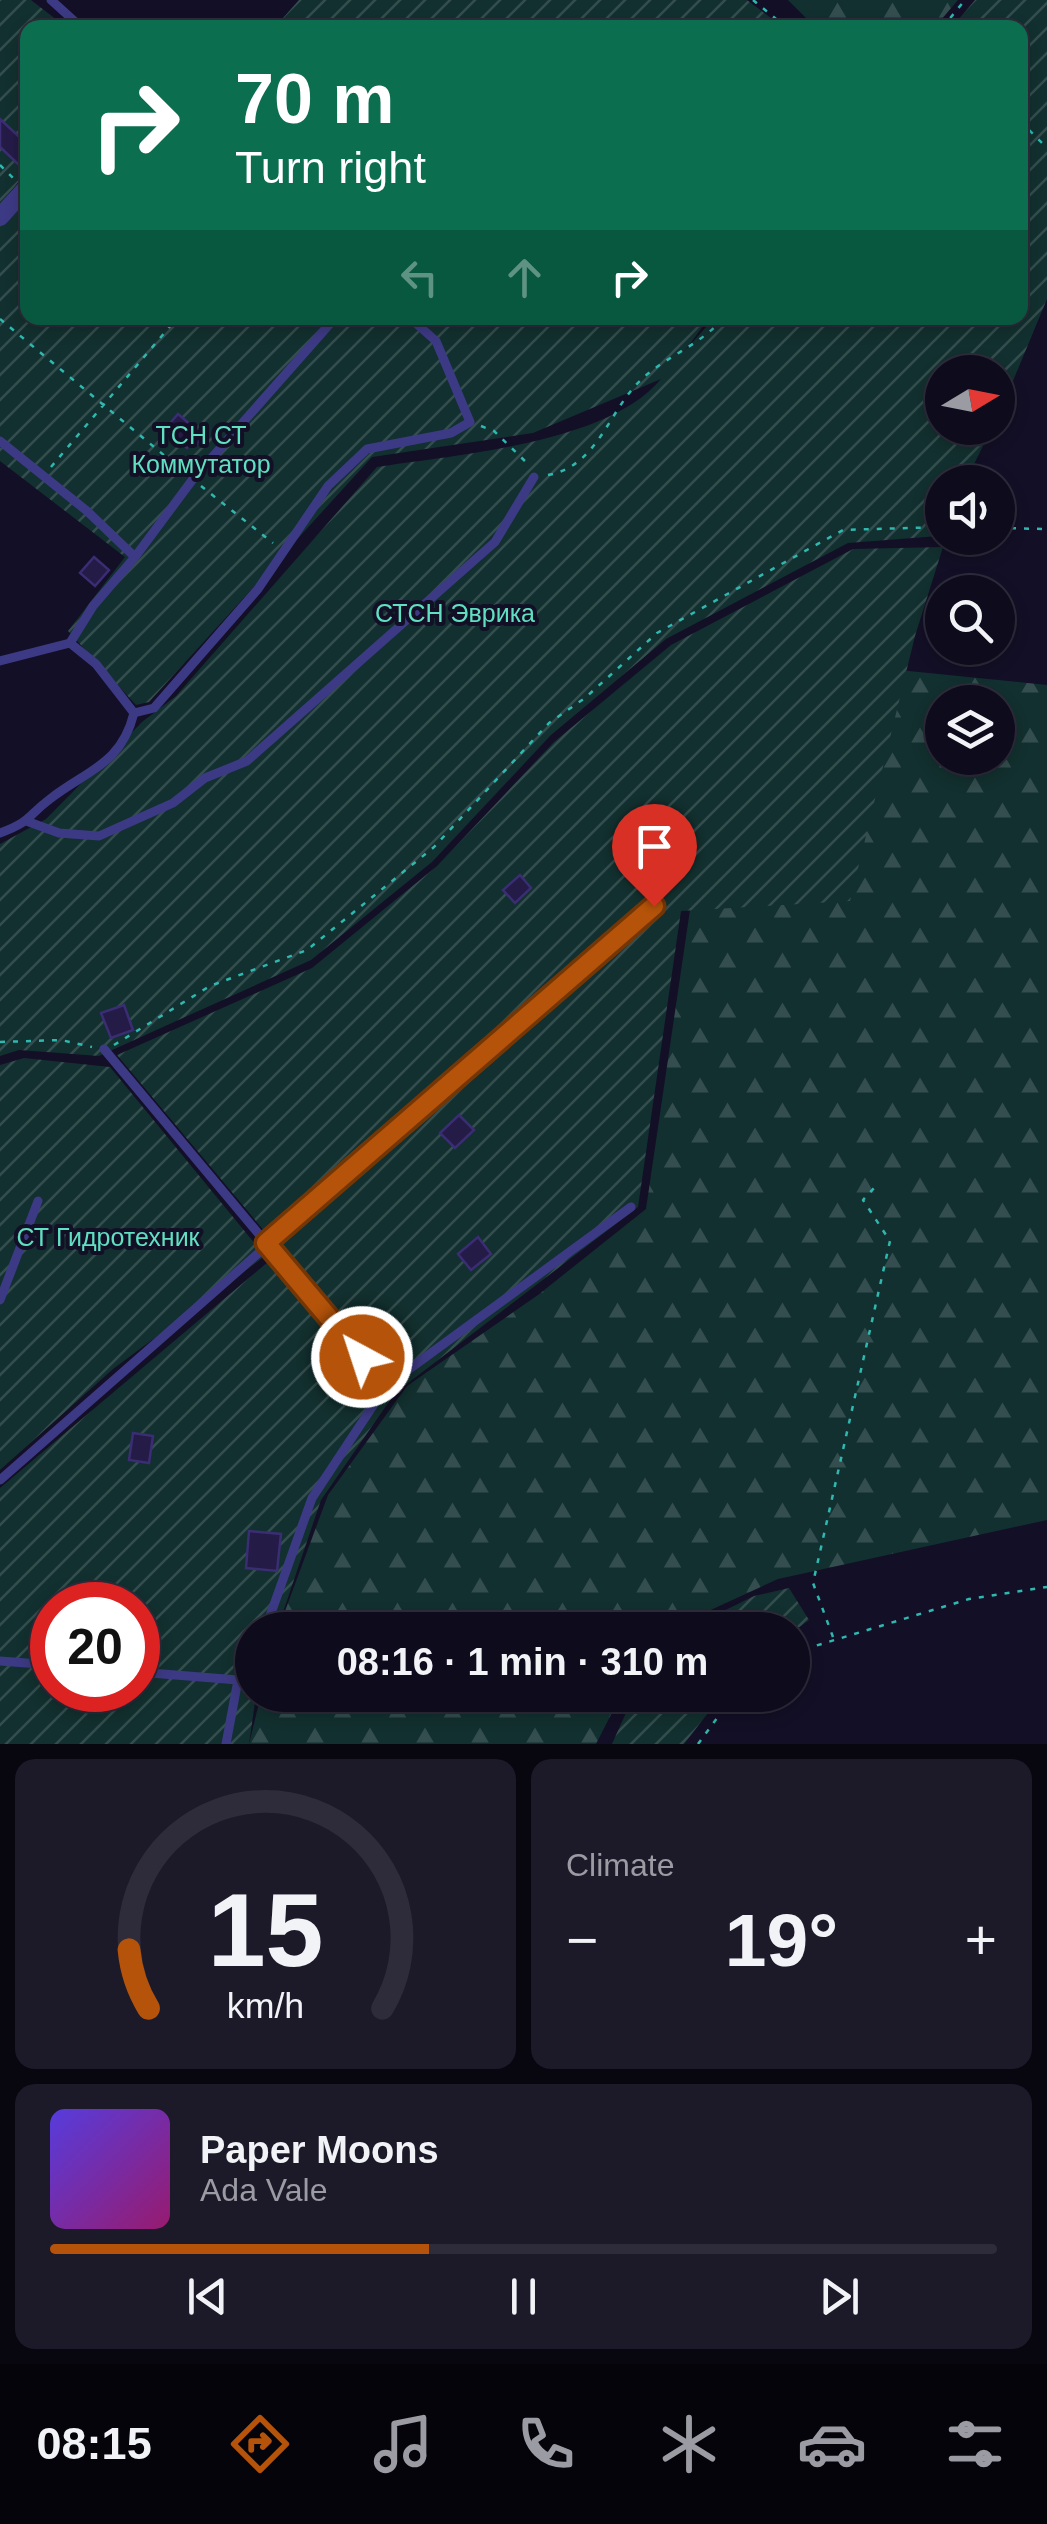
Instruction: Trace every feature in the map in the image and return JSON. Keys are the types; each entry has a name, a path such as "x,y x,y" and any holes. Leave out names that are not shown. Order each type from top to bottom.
{"street":[{"path":"0,217 20,195"}],"lane":[{"path":"51,0 73,20"},
{"path":"1,658 70,643 92,606 193,479 329,325"},
{"path":"134,713 154,708 258,589 328,486 366,449 451,432 470,422 448,362 436,341 418,325"},
{"path":"0,441 134,557"},
{"path":"30,822 60,832 99,836 173,803 206,778 247,761 495,542 534,477"},
{"path":"70,643 96,664 134,713"},
{"path":"0,833 30,822 50,799 95,774 129,735 134,713"},
{"path":"0,1480 654,906"},
{"path":"104,1049 386,1386"},
{"path":"0,1300 38,1202"},
{"path":"271,1612 312,1498 386,1386 631,1207"},
{"path":"0,1661 30,1664"},
{"path":"160,1674 235,1680"},
{"path":"226,1744 235,1696"}],"path":[{"path":"753,0 778,20"},
{"path":"948,20 964,0"},
{"path":"1028,128 1047,148"},
{"path":"0,165 20,183"},
{"path":"0,319 101,407 284,551"},
{"path":"44,476 171,325"},
{"path":"470,422 494,430 528,462 534,477 564,472 603,436 641,379 713,325"},
{"path":"0,1042 61,1040 104,1049 128,1040 210,986 307,950 434,847 549,724 585,698 658,632 843,530 925,528"},
{"path":"1015,529 1047,530"},
{"path":"833,1637 813,1583 890,1241 862,1200 875,1187"},
{"path":"810,1645 969,1599 1047,1587"},
{"path":"698,1744 722,1712"}],"green space":[{"path":"0,0 31,0 57,20 20,20 20,180 0,204"},
{"path":"299,0 747,0 774,20 281,20"},
{"path":"788,0 958,0 941,20 808,20"},
{"name":"СТСН Эврика","path":"975,0 1047,0 1047,299 1015,376 1015,355 925,355 925,445 984,445 974,465 925,465 925,537 848,543 666,639 551,735 432,862 311,960 99,1056 19,1050 0,1056 0,844 46,819 142,722 176,696 377,467 488,451 569,432 637,401 661,379 533,433 372,457 149,702 136,705 68,631 125,557 0,461 0,220 20,196 20,325 704,325 684,352 708,325 1028,325 1028,20 958,20"},
{"path":"925,547 925,555 940,555 934,575 925,575 925,604 850,901 681,911 638,1207 395,1393 321,1500 283,1612 235,1612 235,1712 254,1712 249,1744 0,1744 0,1488 281,1251 117,1055 312,968 437,866 554,742 671,645 853,549"},
{"path":"839,664 1047,685 1047,1520 778,1579 706,1612 285,1612 328,1495 407,1386 538,1295 646,1209 691,903"},
{"name":"СТ Гидротехник","path":"24,1058 110,1067 265,1256 113,1369 0,1470 0,1065"},
{"path":"789,1588 804,1612 722,1612 754,1596"},
{"path":"257,1712 612,1712 596,1744 249,1744"},
{"path":"626,1712 709,1712 684,1744 612,1744"}],"building":[{"path":"0,119 20,138 20,162 0,147"},
{"path":"178,414 204,436 195,446 191,443 187,448 165,429"},
{"path":"94,557 109,570 95,586 80,573"},
{"path":"520,875 531,888 515,903 503,890"},
{"path":"124,1005 133,1030 111,1038 101,1013"},
{"path":"459,1115 474,1130 455,1148 440,1133"},
{"path":"478,1237 491,1254 471,1270 458,1254"},
{"path":"133,1433 153,1436 149,1463 129,1460"},
{"path":"249,1531 281,1534 277,1571 246,1568"}],"route":[{"path":"362,1357 266,1243 654,906"}],"park label":[{"name":"ТСН СТ Коммутатор","path":"201,450"}]}
